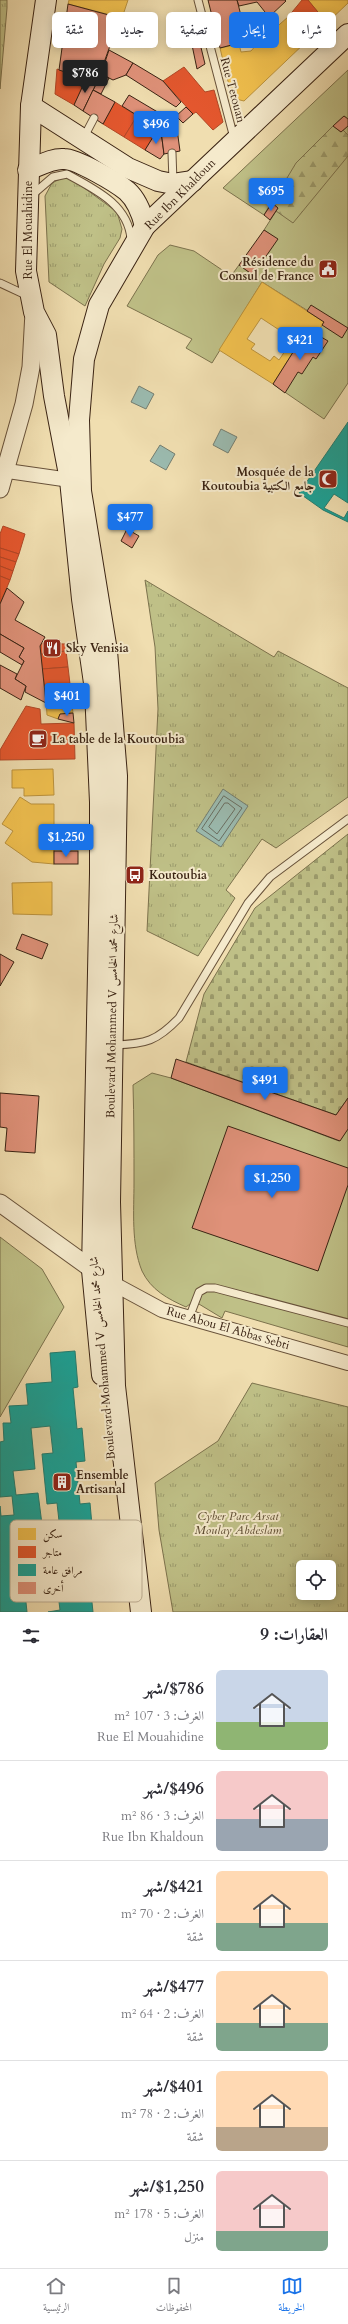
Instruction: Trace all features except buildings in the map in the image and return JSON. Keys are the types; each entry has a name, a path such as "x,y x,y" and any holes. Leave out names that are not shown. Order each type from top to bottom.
{"main road":[{"name":"Rue El Mouahidine","path":"46,0 31,106 26,271 32,304 46,335 54,396 70,480"},
{"name":"Rue Ibn Khaldoun","path":"79,420 84,359 95,317 106,291 145,226 172,193 193,181 348,34"},
{"path":"31,106 128,168 158,181 172,193"},
{"path":"28,170 44,163 63,159 81,163 127,191 141,210 145,226"},
{"name":"Boulevard Mohammed V شارع محمد الخامس","path":"79,420 81,491 107,651 117,776 111,1045 110,1202 114,1386 130,1520"},
{"name":"Boulevard Mohammed V شارع محمد الخامس","path":"70,480 81,591 95,690 100,802 92,1270 117,1520"},
{"name":"Boulevard Mohammed V شارع محمد الخامس","path":"127,1602 128,1612"},
{"name":"Boulevard Mohammed V شارع محمد الخامس","path":"140,1602 141,1612"}],"street":[{"path":"0,489 2,470 24,404 31,367 32,304"},
{"path":"2,470 70,480"},
{"path":"0,1203 112,1283"},
{"name":"Rue Abou El Abbas Sebti","path":"112,1283 162,1310 348,1363"}],"lane":[{"name":"Rue Tetouan","path":"198,0 235,140"},
{"path":"83,139 94,118"},
{"path":"172,152 172,193"},
{"path":"28,199 53,177 67,174 120,208 128,221 132,247"},
{"path":"0,283 32,304"},
{"path":"111,1045 150,1042 164,1034 179,1018 248,903 270,877 348,819"},
{"path":"189,1318 196,1296 199,1292 206,1288 215,1288 348,1323"}],"green space":[{"path":"0,0 7,0 7,8 0,89"},
{"path":"348,70 348,119 344,116 333,126 341,132 348,126 348,383 324,419 273,384 302,338 311,343 324,321 262,282 212,363 186,348 192,339 127,306 158,255 170,245 194,251 231,276 239,265 253,275 277,239 264,230 278,208 271,203 264,215 223,188"},
{"path":"333,126 341,132 343,130 348,135 348,156 293,223 276,211 278,208 272,203 296,163"},
{"path":"64,177 72,179 117,212 122,229 120,238 104,264 85,306 49,282 45,196 52,183"},
{"path":"145,580 274,657 278,651 348,688 348,797 276,848 262,839 226,890 235,898 198,956 147,931 158,709 155,647"},
{"path":"348,834 348,1098 336,1115 186,1062 204,994 255,908"},
{"path":"152,1073 171,1078 339,1141 348,1129 348,1347 225,1311 222,1318 194,1301 186,1307 173,1301 150,1284 138,1261 135,1239 133,1085"},
{"path":"0,1237 42,1269 64,1307 0,1417"},
{"name":"Cyber Parc Arsat Moulay Abdeslam","path":"252,1383 348,1407 348,1612 173,1612 159,1530 155,1483 218,1441"}],"water":[{"path":"139,386 154,394 146,409 131,402"},
{"path":"221,429 237,437 228,453 213,445"},
{"path":"160,445 175,454 166,470 150,461"},
{"path":"223,789 248,806 221,847 196,831"}],"place":[{"name":"Résidence du Consul de France","path":"328,269"},
{"name":"Mosquée de la Koutoubia جامع الكتبية","path":"328,479"},
{"name":"Sky Venisia","path":"52,648"},
{"name":"La table de la Koutoubia","path":"38,739"},
{"name":"Koutoubia","path":"135,875"},
{"name":"Ensemble Artisanal","path":"62,1482"}]}
